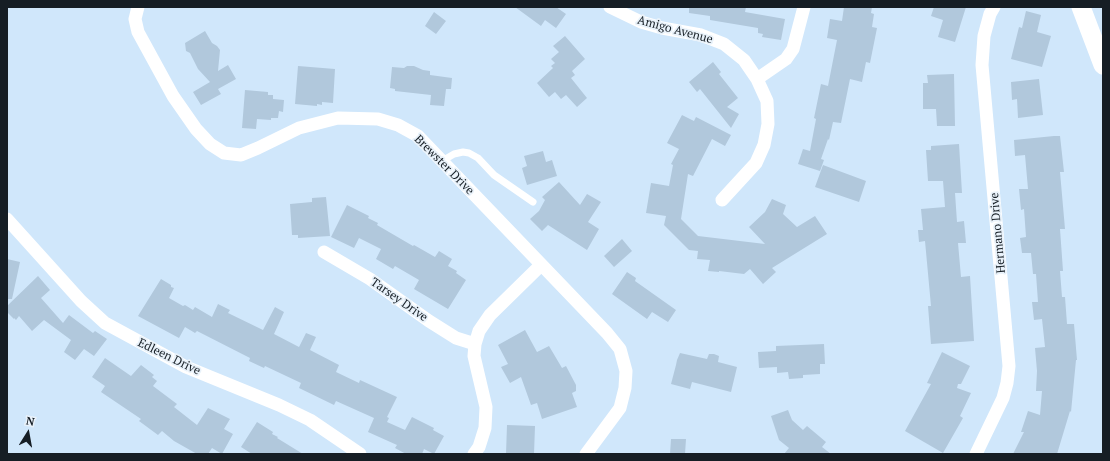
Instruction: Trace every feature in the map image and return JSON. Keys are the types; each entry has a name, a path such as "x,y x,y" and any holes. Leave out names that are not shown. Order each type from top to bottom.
{"main road":[{"path":"1081,7 1103,65"}],"street":[{"name":"Brewster Drive","path":"138,7 136,18 138,32 174,96 196,129 210,144 224,153 241,155 298,128 338,118 378,119 398,125 418,136 607,333 620,349 626,371 625,388 620,408 586,454"},
{"name":"Amigo Avenue","path":"610,7 641,22 701,36 724,44 744,60 757,79 767,101 768,124 764,145 756,163 722,200"},
{"path":"757,79 786,59 793,49 804,7"},
{"name":"Hermano Drive","path":"976,454 1003,398 1009,366 982,65 984,36 990,14 994,7"},
{"name":"Edleen Drive","path":"7,219 81,301 110,327 186,367 279,405 304,417 360,454"},
{"name":"Tarsey Drive","path":"324,252 370,279 428,321 456,338 475,344"},
{"path":"474,454 480,447 485,428 486,407 474,356 475,344 479,331 490,315 541,265"}],"lane":[{"path":"442,161 454,154 463,152 470,153 478,158 494,175 532,202"}],"building":[{"path":"515,7 556,7 566,14 556,28 545,20 541,26"},
{"path":"689,7 746,7 745,12 785,19 781,40 762,37 763,34 758,33 758,28 710,20 710,16 689,13"},
{"path":"844,7 872,7 871,13 874,14 872,27 877,28 870,63 866,62 862,82 850,79 841,123 833,122 829,140 828,139 821,159 824,160 820,171 798,164 803,149 810,151 816,119 814,118 821,84 828,86 837,40 827,38 830,19 842,21"},
{"path":"934,7 966,7 955,42 938,37 943,20 931,16"},
{"path":"1026,11 1041,15 1037,32 1051,36 1042,67 1011,59 1019,27 1022,28"},
{"path":"434,12 446,21 436,34 425,26"},
{"path":"205,31 212,43 220,50 218,71 228,65 236,79 218,89 221,94 201,105 193,92 210,82 198,69 190,53 186,51 185,43"},
{"path":"565,36 585,59 572,71 575,75 571,78 587,98 577,107 566,95 561,99 555,92 549,97 537,83 553,68 551,66 555,63 551,59 559,52 553,46"},
{"path":"713,62 721,72 719,74 738,98 727,107 739,114 731,128 700,89 697,92 689,82"},
{"path":"298,66 335,69 333,103 322,102 322,105 317,104 317,106 295,104"},
{"path":"407,66 414,66 430,71 430,75 452,78 451,89 446,89 444,106 430,105 431,95 395,91 395,89 390,88 392,67 404,68"},
{"path":"954,74 955,126 937,126 936,109 923,109 923,83 928,83 927,75"},
{"path":"1039,79 1043,115 1018,118 1017,99 1012,100 1011,82"},
{"path":"245,90 268,92 268,95 273,95 273,99 284,100 283,112 279,111 278,118 271,118 271,120 257,119 256,129 242,128"},
{"path":"682,115 694,121 696,117 731,135 725,146 712,139 693,176 688,174 681,219 698,236 765,244 749,227 765,212 772,199 786,205 783,214 797,227 815,216 827,234 772,268 776,272 763,284 750,269 744,274 708,271 710,260 697,259 698,251 689,250 664,225 666,216 646,213 651,183 669,186 673,165 671,164 679,149 667,143"},
{"path":"1060,136 1064,172 1060,172 1065,229 1060,229 1063,271 1060,271 1062,297 1065,297 1067,324 1074,324 1077,360 1071,412 1070,411 1057,454 1013,454 1024,432 1021,432 1028,411 1040,415 1042,391 1036,391 1037,371 1035,348 1045,347 1042,319 1034,320 1032,302 1038,302 1036,274 1033,274 1031,253 1022,253 1020,238 1026,237 1024,209 1021,210 1019,189 1028,189 1025,155 1015,156 1014,140"},
{"path":"959,144 962,193 955,193 957,222 964,221 966,243 958,243 961,277 970,276 974,341 931,344 928,306 931,306 925,241 919,242 918,230 923,230 921,209 945,207 943,181 928,181 926,150 931,150 931,146"},
{"path":"543,151 546,162 552,160 557,176 527,185 522,168 527,166 524,156"},
{"path":"823,165 866,181 859,202 815,187"},
{"path":"559,182 580,205 587,194 601,202 588,222 599,229 587,250 548,225 542,231 530,219 539,211 545,200 542,197"},
{"path":"326,197 330,236 298,238 298,235 292,235 290,204 312,202 312,198"},
{"path":"347,205 369,216 368,218 378,223 377,225 413,246 414,245 435,257 439,251 452,259 448,266 457,271 456,273 466,280 448,309 414,289 419,280 395,266 393,269 376,259 381,249 359,238 354,248 331,237"},
{"path":"622,239 632,251 614,267 604,256"},
{"path":"7,259 20,262 12,299 7,299"},
{"path":"627,272 636,278 635,281 676,310 668,322 652,312 647,319 612,294"},
{"path":"38,276 50,290 41,298 63,323 69,315 93,333 95,331 107,339 94,356 84,349 75,360 64,352 71,340 44,320 32,331 19,316 16,320 7,312 7,306"},
{"path":"161,279 174,288 169,298 193,310 195,307 212,317 218,304 230,310 228,313 263,330 275,307 284,312 274,334 299,347 306,333 316,337 310,350 339,365 336,372 359,383 360,380 397,397 387,417 389,418 387,422 405,430 412,417 434,428 433,430 444,436 434,454 424,449 422,454 406,454 395,448 397,445 368,432 374,418 336,401 334,405 299,388 301,383 265,366 264,368 249,361 250,358 197,331 195,333 185,327 179,338 138,316"},
{"path":"525,330 537,352 549,346 562,368 566,366 576,385 576,391 572,393 577,407 542,419 537,403 531,405 521,377 510,383 501,367 508,364 498,345"},
{"path":"824,344 825,364 820,364 820,374 803,375 803,378 789,379 788,372 777,373 777,367 759,368 758,352 776,351 776,346"},
{"path":"942,352 970,366 961,384 958,384 957,388 971,393 960,416 963,418 943,453 905,431 931,384 927,383"},
{"path":"680,353 707,359 709,354 714,354 719,356 718,362 737,367 731,392 692,382 690,389 671,384"},
{"path":"105,358 131,376 141,365 154,375 152,377 157,381 153,386 177,404 174,407 197,425 208,408 230,419 224,429 233,434 222,454 212,448 208,454 197,454 174,441 162,431 158,435 139,421 141,419 101,392 105,386 92,377"},
{"path":"788,410 792,420 803,430 807,426 826,442 822,447 831,454 784,454 789,448 779,440 771,416"},
{"path":"257,422 273,432 272,434 278,437 277,438 303,454 252,454 241,447"},
{"path":"507,425 535,426 534,454 506,454"},
{"path":"671,439 686,439 685,454 670,454"}]}
